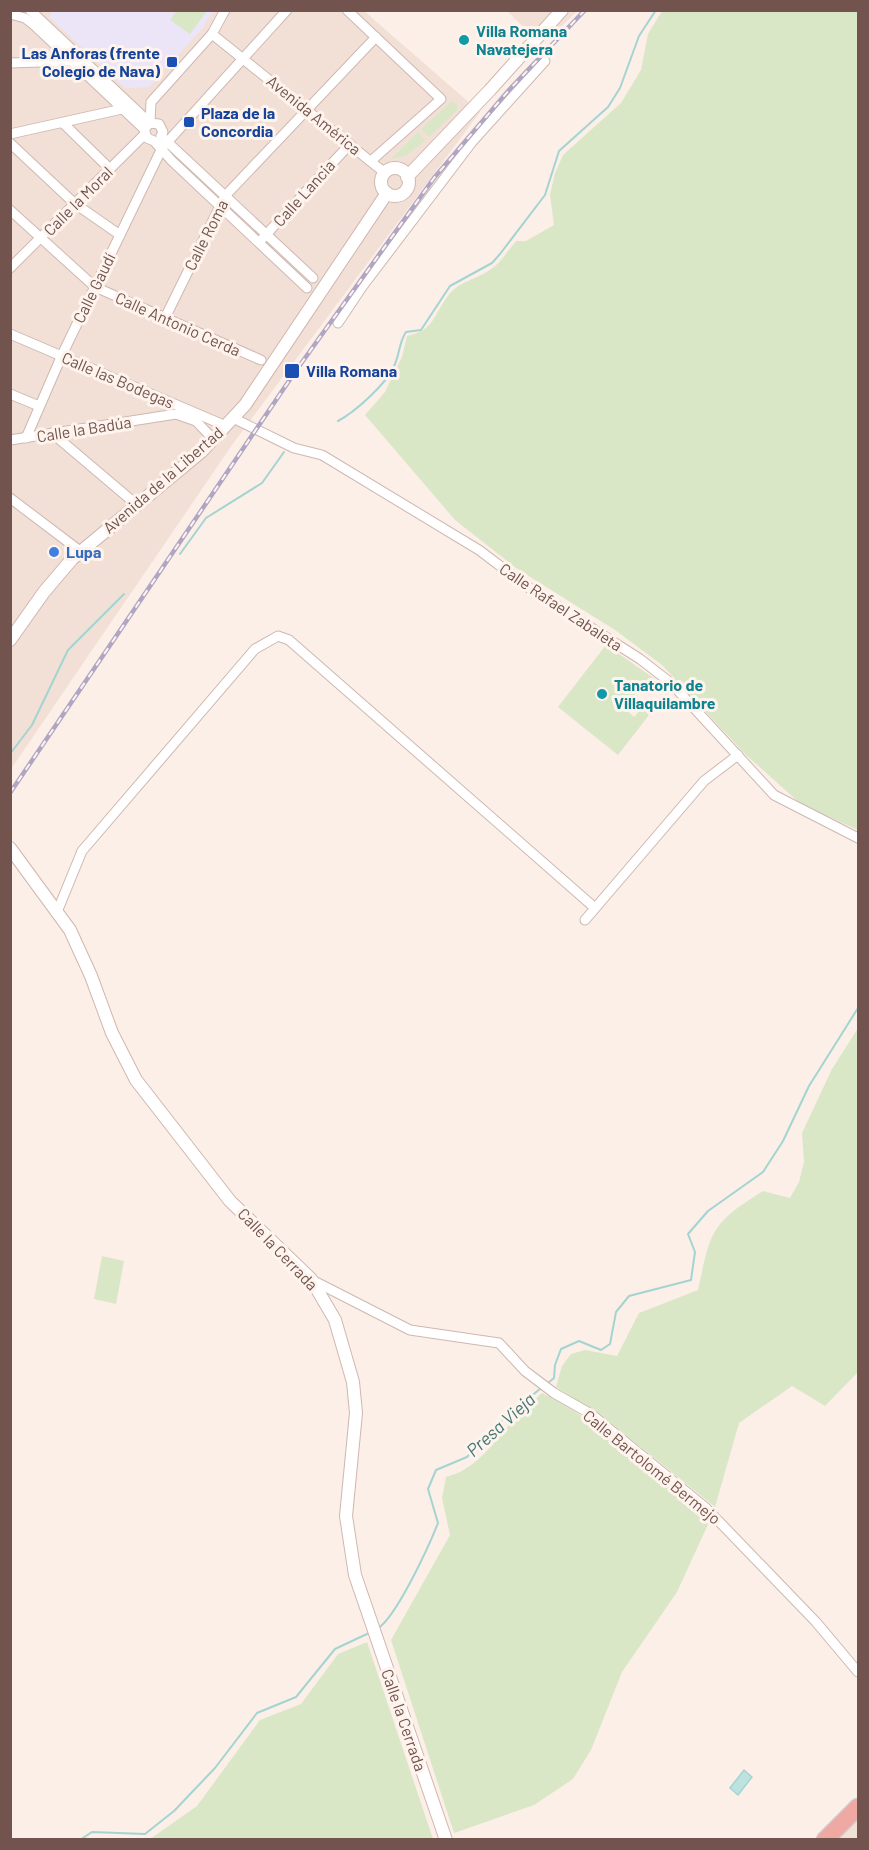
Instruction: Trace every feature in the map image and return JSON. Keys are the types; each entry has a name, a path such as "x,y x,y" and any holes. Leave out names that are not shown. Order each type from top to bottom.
{"highway":[{"path":"825,1839 858,1807"}],"street":[{"path":"146,128 151,102 212,34 225,10"},
{"name":"Calle Gaudí","path":"26,438 161,142 287,10"},
{"path":"347,10 441,99 371,161"},
{"path":"407,177 562,10"},
{"path":"35,12 146,128 225,196 307,288"},
{"path":"10,14 25,18 34,25 126,107"},
{"name":"Avenida América","path":"212,34 385,173"},
{"name":"Calle Roma","path":"165,318 225,196 376,37"},
{"path":"10,63 72,61"},
{"path":"339,322 362,287 472,142 545,61"},
{"path":"120,235 74,203 11,137 151,102"},
{"path":"63,124 110,169"},
{"path":"146,128 159,124 163,132 161,142"},
{"name":"Calle la Moral","path":"10,268 110,169 146,128"},
{"path":"161,142 220,206 314,278"},
{"name":"Calle Lancia","path":"262,239 350,144"},
{"path":"398,169 407,177 408,184 404,192 396,196 387,193 381,183 385,173 398,169"},
{"name":"Avenida de la Libertad","path":"10,640 44,592 80,551 213,439 245,405 387,193"},
{"name":"Calle Antonio Cerda","path":"10,210 95,287 261,360"},
{"name":"Calle las Bodegas","path":"10,334 192,411 230,422"},
{"path":"10,394 39,406"},
{"path":"157,417 164,399"},
{"name":"Calle la Badúa","path":"11,441 192,411"},
{"path":"176,414 196,421 213,439"},
{"name":"Calle Rafael Zabaleta","path":"230,422 294,448 322,455 479,550 532,590 640,659 662,676 774,795 813,817 858,838"},
{"path":"52,433 137,505"},
{"path":"10,498 80,551"},
{"path":"57,912 82,851 255,649 278,636 289,640 595,908"},
{"path":"585,920 704,781 738,755"},
{"name":"Calle la Cerrada","path":"10,848 70,930 115,1042 136,1080 230,1201 311,1279 335,1320 353,1382 355,1434 346,1516 355,1575 446,1839"},
{"name":"Calle Bartolomé Bermejo","path":"311,1279 410,1330 499,1343 525,1371 544,1386 591,1414 706,1508 816,1622 858,1672"}],"shaded area":[{"path":"53,10 213,11 202,29 149,87 125,88 49,17"},
{"path":"11,11 364,11 480,112 232,445 11,769"},
{"path":"507,11 577,11 553,35 532,35"},
{"path":"858,1817 858,1839 833,1839"}],"green space":[{"path":"177,10 207,11 190,34 170,20"},
{"path":"662,11 858,11 858,830 802,805 746,755 662,665 615,630 516,568 455,520 365,415 385,392 402,357 407,336 428,326 452,291 495,266 516,241 526,241 554,225 550,195 555,173 563,155 621,103 641,70 648,34"},
{"path":"451,102 457,103 457,110 429,137 421,129"},
{"path":"418,132 425,140 406,156 391,159"},
{"path":"606,645 655,679 646,692 640,688 624,708 634,717 642,708 649,715 618,755 558,707"},
{"path":"858,1028 858,1372 825,1406 792,1386 739,1423 715,1507 601,1415 556,1387 562,1366 571,1354 585,1350 617,1356 639,1313 698,1290 710,1241 715,1231 732,1212 763,1191 790,1198 799,1182 804,1162 802,1133 832,1069"},
{"path":"102,1256 124,1261 116,1304 94,1299"},
{"path":"542,1393 609,1435 710,1520 677,1592 622,1672 591,1750 573,1779 534,1805 454,1833 391,1640 450,1535 442,1498 446,1477 476,1462"},
{"path":"367,1642 433,1839 150,1839 197,1806 260,1720 301,1704 338,1654"}],"water":[{"path":"744,1770 752,1777 738,1795 730,1788"}],"waterway":[{"path":"338,421 377,390 395,364 406,332 421,330 450,286 492,263 500,254 545,195 559,151 608,107 620,88 639,36 656,10"},
{"path":"180,554 206,518 262,483 284,452"},
{"path":"10,754 32,725 68,650 124,594"},
{"name":"Presa Vieja","path":"548,1383 554,1378 555,1365 561,1349 579,1341 601,1350 610,1344 616,1312 629,1296 691,1280 695,1252 688,1234 708,1211 763,1172 783,1141 809,1086 858,1008"},
{"name":"Presa Vieja","path":"377,1629 385,1622 402,1597 438,1523 428,1489 436,1470 467,1457 499,1423 541,1388"},
{"name":"Presa Vieja","path":"80,1840 92,1832 145,1834 174,1811 215,1768 257,1713 296,1697 335,1649 369,1633"}],"railway":[{"path":"10,793 295,372 434,178 509,90 585,10"}],"place":[{"name":"Villa Romana Navatejera","path":"464,40"},
{"name":"Las Anforas (frente Colegio de Nava)","path":"172,62"},
{"name":"Plaza de la Concordia","path":"189,122"},
{"name":"Villa Romana","path":"292,371"},
{"name":"Lupa","path":"54,552"},
{"name":"Tanatorio de Villaquilambre","path":"602,694"}]}
